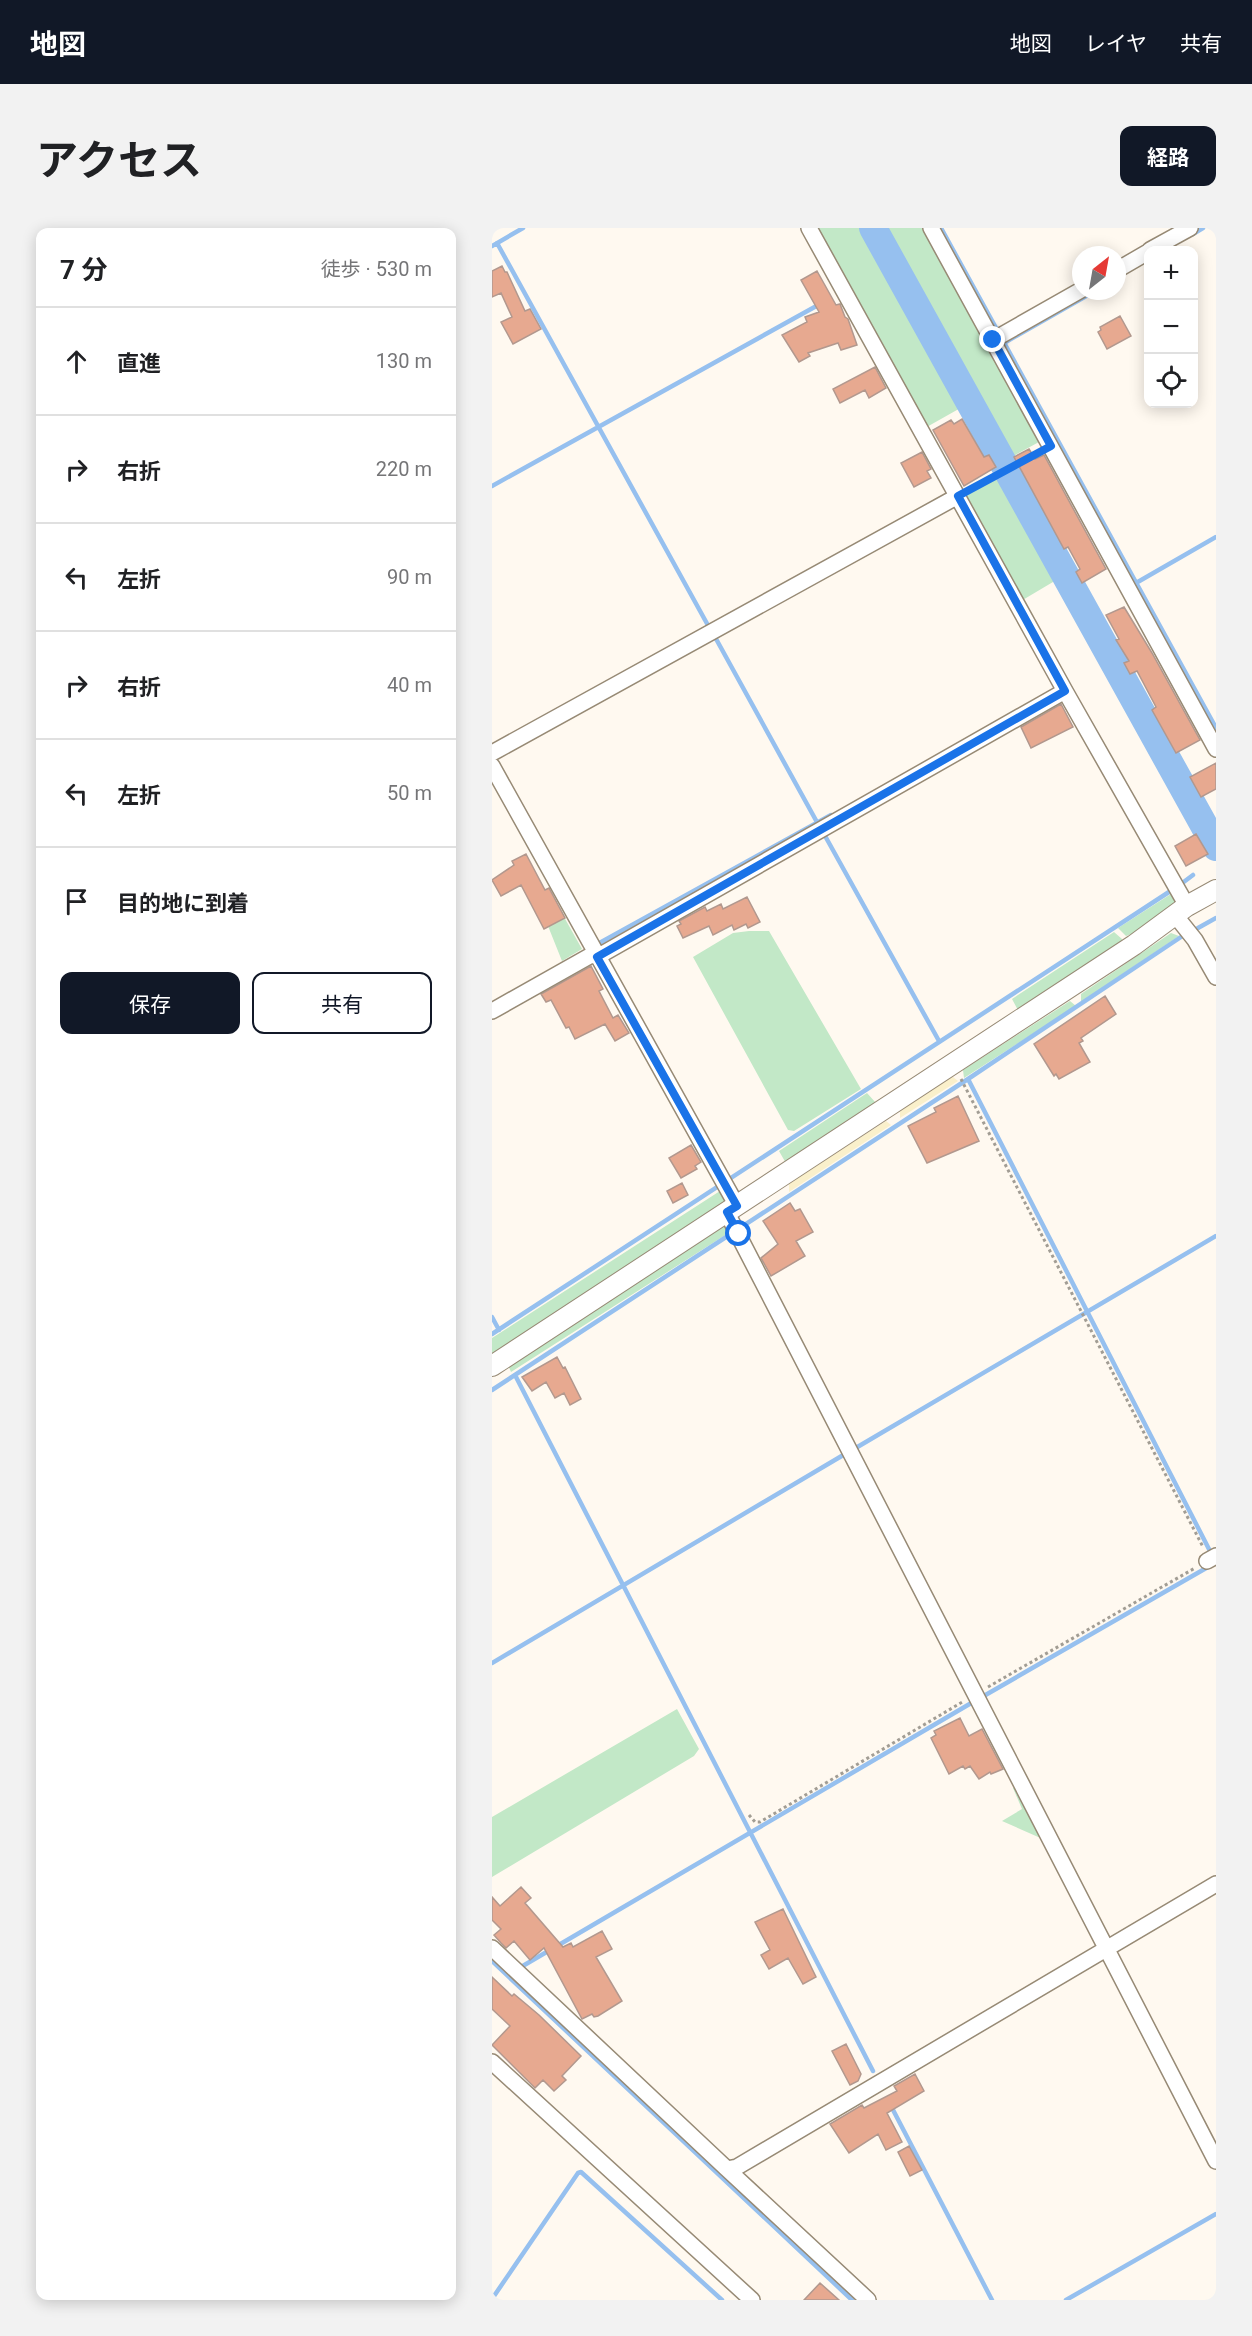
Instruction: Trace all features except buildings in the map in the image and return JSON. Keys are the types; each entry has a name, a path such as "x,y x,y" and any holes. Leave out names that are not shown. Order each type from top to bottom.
{"street":[{"path":"809,228 954,498 1065,691 1216,977"},
{"path":"931,228 998,338 1051,446 1216,749"},
{"path":"1158,246 1190,228"},
{"path":"1126,265 1144,254"},
{"path":"998,338 1072,295"},
{"path":"492,753 954,498"},
{"path":"492,1011 592,953 1065,691"},
{"path":"492,766 592,953 723,1183 735,1220 980,1691 1106,1949 1216,2161"},
{"path":"492,1366 735,1220 1134,945 1181,910 1216,890"},
{"path":"732,2173 737,2167 1216,1884"},
{"path":"492,1948 868,2300"},
{"path":"492,2062 752,2300"}],"path":[{"path":"954,498 1051,446"},
{"path":"749,1815 755,1822 760,1822 980,1691 1212,1558 1205,1551 961,1079"}],"green space":[{"path":"817,228 864,228 964,406 925,428"},
{"path":"883,228 923,228 1039,442 1008,459"},
{"path":"1001,477 1058,579 1021,601 964,496"},
{"path":"1174,892 1179,903 1139,931 1126,936 1118,928"},
{"path":"564,917 582,949 562,961 548,926"},
{"path":"769,931 861,1089 794,1131 788,1130 693,957 733,933"},
{"path":"1114,932 1122,939 1122,943 1019,1012 1012,999"},
{"path":"1171,933 1179,936 1081,1002 1081,994"},
{"path":"1070,1001 1076,1006 964,1078 963,1070"},
{"path":"867,1093 876,1103 787,1165 779,1151"},
{"path":"720,1191 726,1201 492,1357 492,1338"},
{"path":"725,1225 729,1227 730,1232 511,1372 508,1365"},
{"path":"677,1709 699,1749 694,1756 492,1877 492,1817"},
{"path":"1013,1788 1016,1788 1045,1840 1002,1821 1022,1809"}],"sand":[{"path":"953,1077 958,1081 900,1118 900,1109"},
{"path":"886,1121 891,1125 789,1192 789,1183"}],"waterway":[{"path":"492,246 523,228"},
{"path":"873,228 1216,847"},
{"path":"941,228 1216,728"},
{"path":"1193,234 1203,228"},
{"path":"497,243 710,629"},
{"path":"1004,343 1079,300"},
{"path":"492,486 820,304"},
{"path":"1136,583 1216,537"},
{"path":"715,637 818,824"},
{"path":"594,946 831,815"},
{"path":"824,834 939,1041"},
{"path":"1181,884 1193,875"},
{"path":"492,1334 1172,890"},
{"path":"1198,928 1216,918"},
{"path":"492,1390 1181,937"},
{"path":"968,1079 1212,1555"},
{"path":"854,1449 1216,1236"},
{"path":"492,1317 499,1330"},
{"path":"515,1375 873,2071"},
{"path":"492,1663 845,1454"},
{"path":"982,1697 1208,1567"},
{"path":"557,1946 973,1702"},
{"path":"521,1967 550,1950"},
{"path":"492,1961 852,2300"},
{"path":"891,2106 992,2300"},
{"path":"492,2299 578,2173 581,2172 722,2300"},
{"path":"1066,2300 1216,2214"}],"route":[{"path":"739,1234 727,1212 737,1206 597,957 1065,691 958,496 1051,446 993,340"}]}
